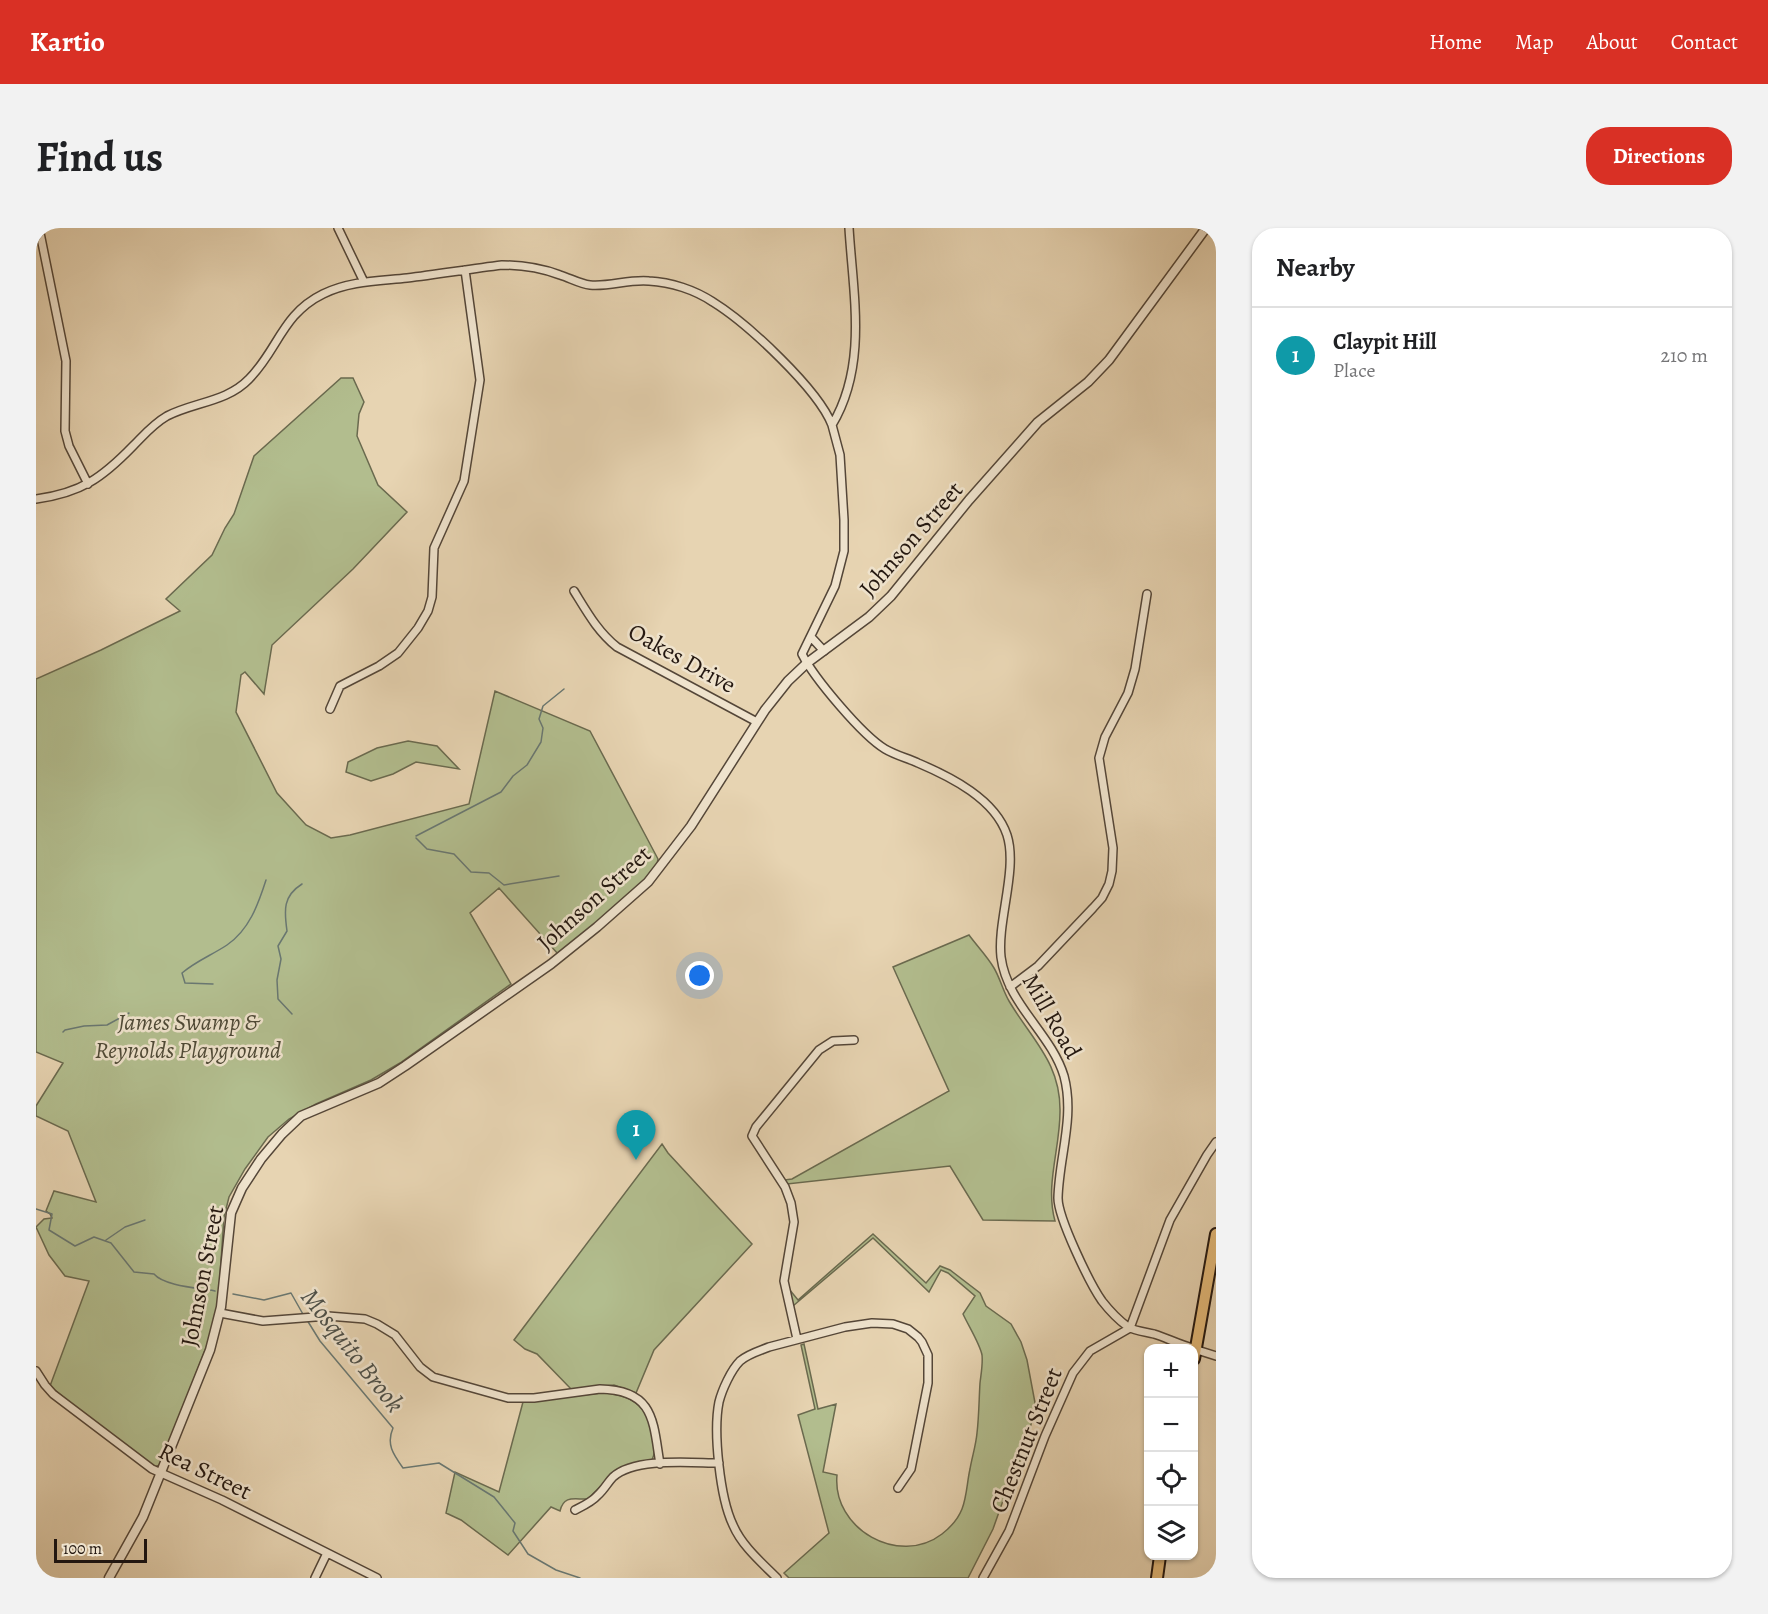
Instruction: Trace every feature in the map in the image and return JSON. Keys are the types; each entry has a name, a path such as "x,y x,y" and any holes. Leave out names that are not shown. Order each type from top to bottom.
{"highway":[{"path":"1195,1344 1216,1234"},
{"path":"1157,1578 1159,1560"}],"street":[{"path":"39,228 66,361 65,430 69,446 88,484"},
{"path":"338,228 364,282"},
{"path":"832,425 852,373 855,353 857,324 849,228"},
{"name":"Johnson Street","path":"109,1578 138,1528 205,1365 220,1312 231,1213 242,1188 282,1134 301,1116 379,1083 405,1066 551,964 648,882 673,852 758,722 788,681 807,663 869,617 891,596 932,544 1031,430 1048,413 1088,382 1109,360 1206,228"},
{"path":"36,499 57,495 88,484 113,466 158,422 184,408 220,398 249,379 262,363 283,328 297,312 310,301 337,288 364,282 502,265 521,265 589,285 649,280 698,294 736,318 804,382 823,407 832,425 840,454 844,551 835,585 802,654 807,663"},
{"path":"330,709 340,686 379,666 398,653 418,628 430,604 434,585 434,548 465,482 480,380 465,270"},
{"name":"Oakes Drive","path":"574,591 593,622 617,646 758,722"},
{"path":"1010,987 1038,966 1102,898 1109,884 1113,848 1100,771 1100,758 1105,737 1128,693 1135,669 1147,594"},
{"path":"811,637 824,651"},
{"name":"Mill Road","path":"807,663 855,723 874,742 951,780 987,804 1000,820 1008,838 1009,853 1000,945 1002,964 1010,987 1055,1053 1065,1081 1068,1121 1058,1196 1063,1219 1099,1296 1109,1309 1130,1328 1177,1344"},
{"path":"797,1339 784,1281 794,1222 791,1203 785,1187 753,1136 756,1127 819,1050 833,1041 854,1040"},
{"path":"1130,1328 1170,1220 1216,1143"},
{"path":"220,1312 263,1321 344,1316 365,1319 395,1335 420,1367 433,1377 508,1398 534,1398 600,1389 618,1391 644,1405 654,1421 660,1464"},
{"path":"777,1578 743,1542 733,1527 724,1503 719,1463 719,1403 722,1392 740,1361 754,1352 797,1339 872,1323 893,1324 913,1332 922,1342 928,1355 928,1383 911,1470 897,1488"},
{"name":"Chestnut Street","path":"983,1578 1010,1531 1045,1436 1073,1373 1090,1351 1130,1328"},
{"name":"Mill Road","path":"1198,1352 1216,1356"},
{"name":"Rea Street","path":"36,1371 45,1385 65,1404 146,1464 377,1578"},
{"path":"575,1510 597,1497 614,1476 622,1472 641,1466 688,1461 719,1463"},
{"path":"315,1578 327,1553"}],"green space":[{"name":"James Swamp & Reynolds Playground","path":"341,378 353,378 364,402 359,414 357,436 378,485 407,512 353,569 272,645 264,694 245,672 241,675 236,712 277,793 306,825 331,838 469,804 495,691 590,731 658,859 656,870 646,882 558,954 499,888 470,913 511,984 400,1063 371,1080 316,1104 289,1119 268,1137 245,1169 229,1197 224,1217 218,1305 209,1340 162,1461 160,1465 154,1467 50,1386 89,1281 65,1276 49,1255 36,1227 44,1219 52,1218 46,1211 54,1191 96,1202 68,1131 36,1116 36,1106 63,1063 36,1052 36,679 180,611 166,599 212,555 234,514 254,456"},
{"path":"408,741 437,746 459,769 416,762 393,774 371,781 346,772 348,762 377,748"},
{"path":"969,935 994,968 1009,1001 1044,1053 1056,1079 1060,1112 1052,1180 1052,1207 1055,1221 983,1220 950,1166 787,1184 784,1180 792,1179 949,1091 893,967"},
{"path":"662,1144 752,1244 654,1350 636,1393 614,1385 572,1390 537,1354 525,1349 514,1340"},
{"path":"873,1234 926,1283 940,1266 950,1270 980,1293 986,1306 1011,1324 1021,1342 1027,1360 1036,1408 1015,1477 1005,1495 993,1529 968,1578 789,1578 784,1573 829,1533 798,1415 815,1409 801,1345 804,1344 818,1409 836,1404 823,1472 837,1475 838,1494 845,1512 857,1526 872,1537 889,1544 907,1546 925,1543 942,1534 954,1523 964,1504 976,1438 982,1355 963,1314 975,1296 948,1273 941,1270 929,1292 873,1238 793,1306 789,1289 798,1300"},
{"path":"601,1393 629,1399 643,1410 651,1426 654,1448 652,1460 624,1466 615,1471 588,1499 567,1500 560,1511 551,1507 508,1555 461,1520 446,1513 455,1472 499,1492 523,1402"}],"waterway":[{"path":"416,836 501,792 513,776 527,765 541,742 543,728 539,719 543,706 564,689"},
{"path":"416,838 427,849 454,854 471,872 489,873 504,885 559,876"},
{"path":"213,984 185,983 182,973 235,939 256,908 266,880"},
{"path":"292,1014 278,999 277,980 281,959 278,946 287,931 286,904 291,893 302,884"},
{"path":"63,1032 84,1026 107,1025 129,1013"},
{"name":"Mosquito Brook","path":"36,1209 52,1214 49,1230 75,1246 94,1237 111,1243 134,1272 154,1274 173,1284 215,1291"},
{"path":"106,1240 125,1227 145,1220"},
{"name":"Mosquito Brook","path":"233,1294 264,1300 291,1293 304,1316"},
{"name":"Mosquito Brook","path":"307,1320 320,1341 393,1428 390,1444 403,1468 439,1463 494,1497 515,1523 513,1531 528,1554 556,1570 580,1578"}],"place":[{"name":"Claypit Hill","path":"636,1160"}]}
